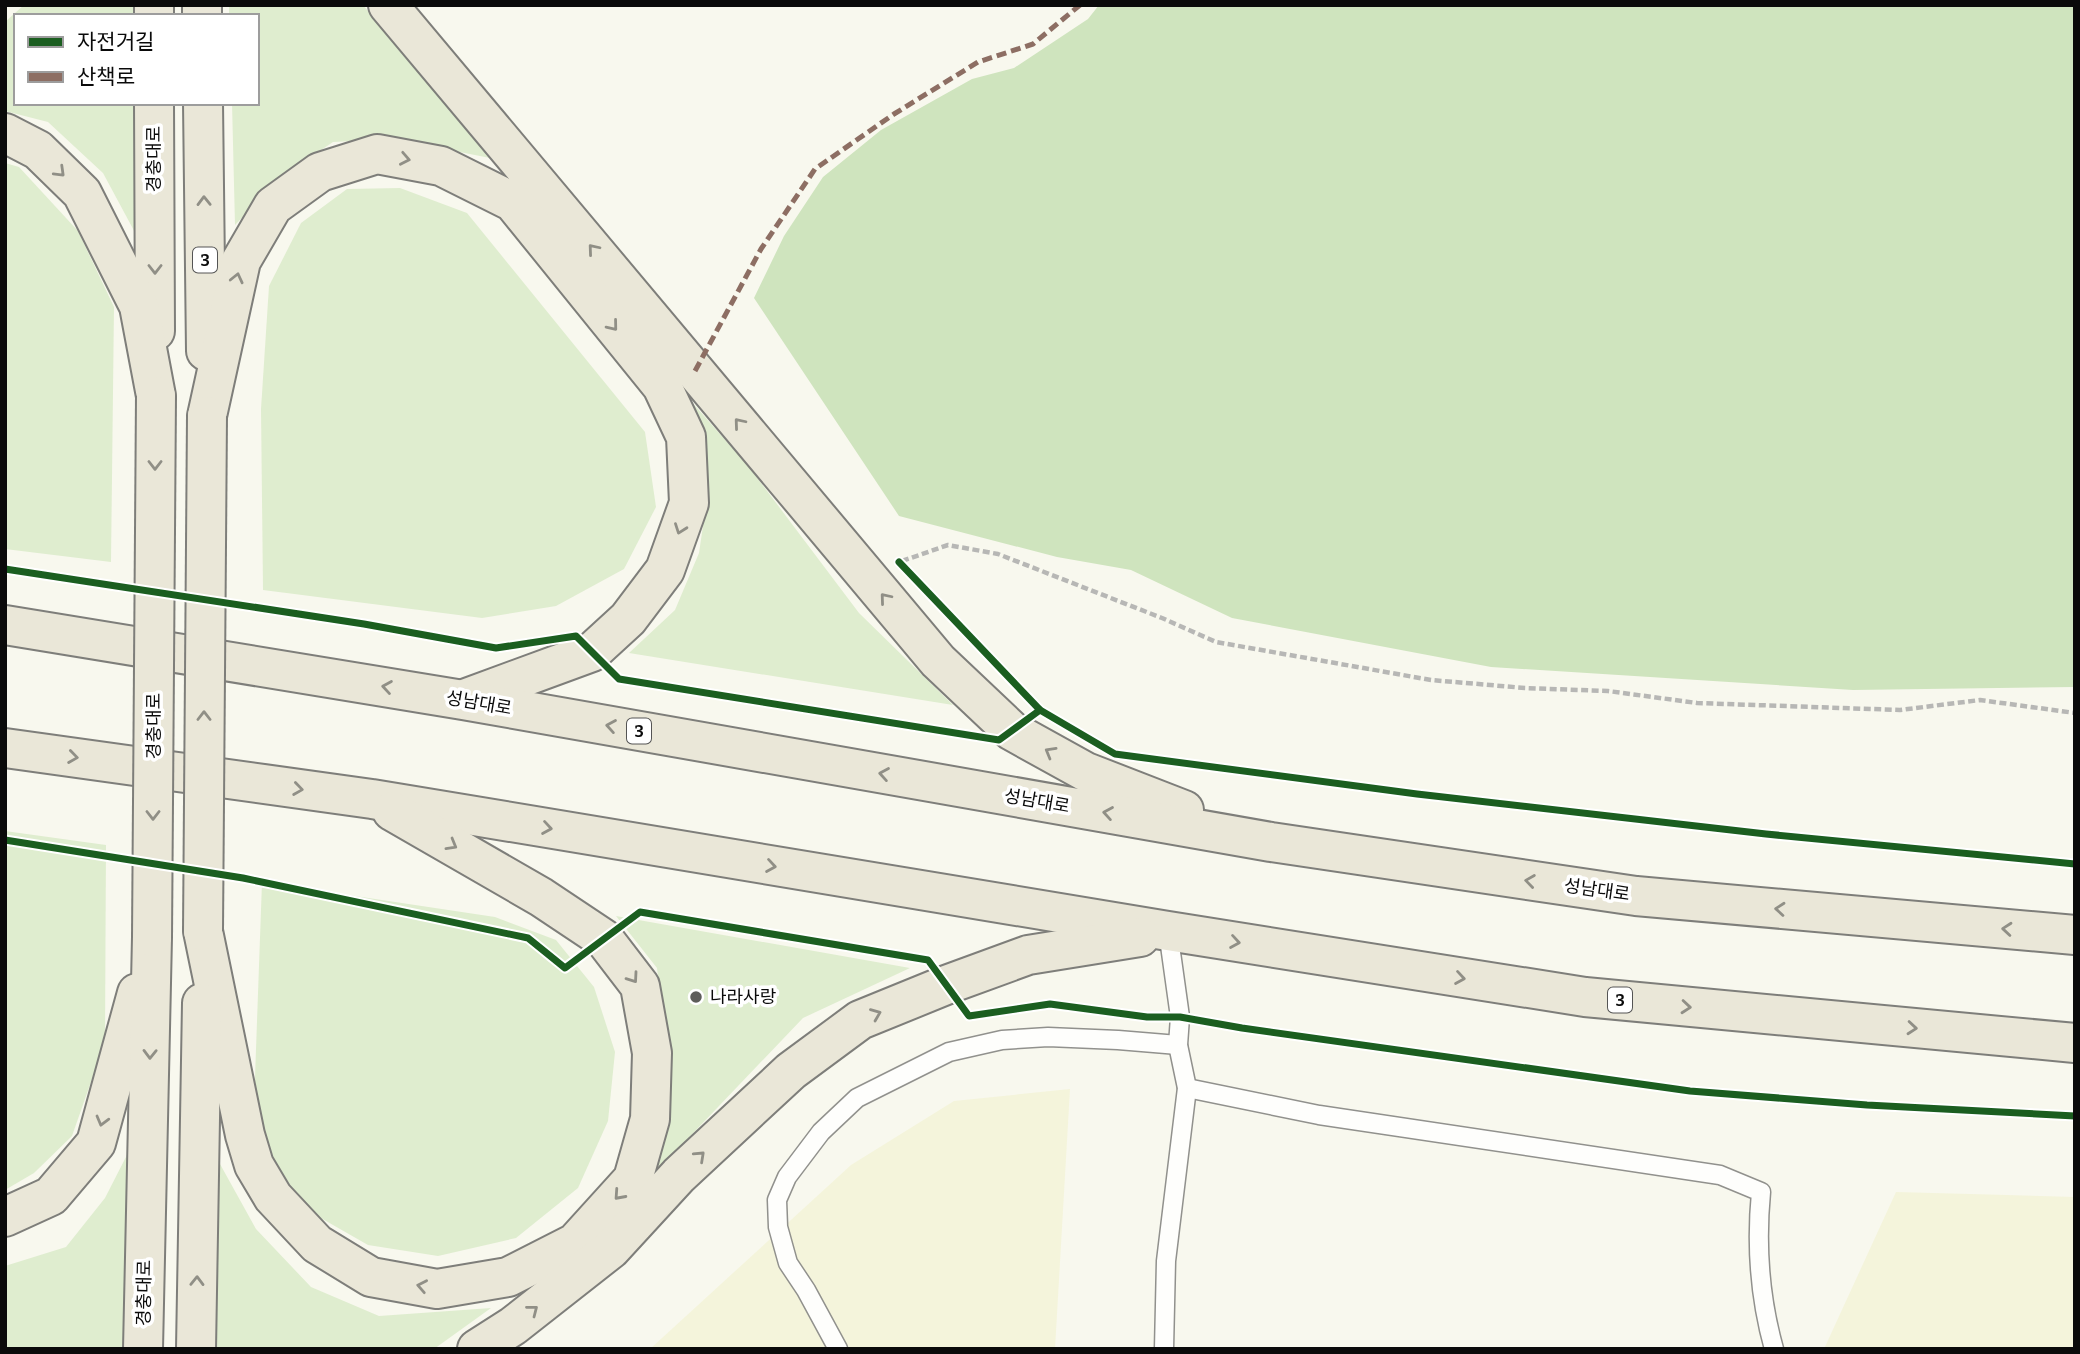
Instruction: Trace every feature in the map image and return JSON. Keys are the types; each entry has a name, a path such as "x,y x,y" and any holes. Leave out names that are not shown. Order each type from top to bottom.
{"main road":[{"path":"388,5 937,661 1012,731 1086,772 1271,842"},
{"name":"경충대로","path":"143,1349 152,937 156,396 154,105"},
{"name":"3","path":"203,105 207,416 203,931"},
{"path":"5,133 38,150 82,193 139,306 156,396"},
{"path":"207,416 241,261 273,206 320,172 377,154 442,166 513,201 662,386 686,437 689,503 665,570 628,619 592,653 463,700"},
{"name":"성남대로","path":"5,625 463,700 1271,842 1636,896 2075,935"},
{"name":"3","path":"5,748 372,799 1168,932 1585,997 2075,1043"},
{"path":"203,931 245,1135 254,1165 273,1197 317,1244 371,1277 437,1289 508,1277 575,1244 633,1179 650,1119 652,1053 640,986 604,939 541,897 372,799"},
{"path":"196,1349 203,931"},
{"path":"477,1349 513,1326 611,1249 679,1175 791,1071 860,1020 1028,956 1168,932"},
{"path":"5,1217 51,1196 96,1143 152,937"}],"lane":[{"path":"1164,1349 1166,1261 1187,1088 1178,1045 1180,1017 1168,932"},
{"path":"838,1349 788,1263 778,1227 778,1200 787,1177 821,1132 857,1098 949,1052 1002,1040 1048,1037 1178,1045"},
{"path":"1187,1088 1319,1115 1720,1175 1760,1192 1759,1254 1769,1331 1774,1349"}],"path":[{"path":"908,572 899,562 947,545 998,554 1216,642 1431,680 1525,688 1608,691 1698,703 1900,710 1980,701 2075,713"}],"green space":[{"path":"24,5 133,5 133,14 14,14 14,105 135,105 139,240 103,173 48,122 5,111 5,22"},
{"path":"229,5 363,5 490,158 394,139 333,142 284,175 235,225 232,105 259,105 259,14 229,14"},
{"path":"1099,5 2075,5 2075,687 1853,690 1491,667 1232,618 1131,570 1057,557 899,516 754,298 784,236 823,177 881,130 972,79 1014,68 1088,19"},
{"path":"5,163 19,167 78,231 114,307 111,562 5,549"},
{"path":"400,188 467,213 645,432 656,507 624,569 556,606 482,618 263,590 261,409 269,286 301,223 347,189"},
{"path":"690,400 749,467 859,613 953,705 629,653 675,610 699,553 708,492"},
{"path":"5,831 106,845 105,1042 72,1136 34,1173 5,1190"},
{"path":"262,882 495,917 556,940 594,987 615,1052 608,1121 578,1188 516,1238 438,1256 368,1245 312,1213 278,1170 254,1105"},
{"path":"616,916 910,968 803,1018 657,1171 665,1113 665,1040 657,968"},
{"path":"1070,1089 1055,1349 650,1349 851,1165 954,1101"},
{"path":"128,1153 123,1349 5,1349 5,1266 66,1247 105,1198"},
{"path":"215,1155 256,1229 311,1287 379,1316 491,1308 434,1349 211,1349"},
{"path":"1896,1192 2075,1197 2075,1349 1824,1349"}],"marked path":[{"path":"695,371 761,249 815,169 894,114 978,62 1033,44 1080,5"}],"cycle path":[{"path":"899,562 1040,710 1115,754 1417,794 1766,834 2075,864"},
{"path":"5,569 364,624 496,648 576,636 619,679 999,740 1040,710"},
{"path":"5,840 243,878 528,938 565,968 640,912 928,960 969,1016 1050,1004 1147,1017 1180,1017 1690,1091 1867,1105 2075,1116"}],"place":[{"name":"나라사랑","path":"696,997"}]}
